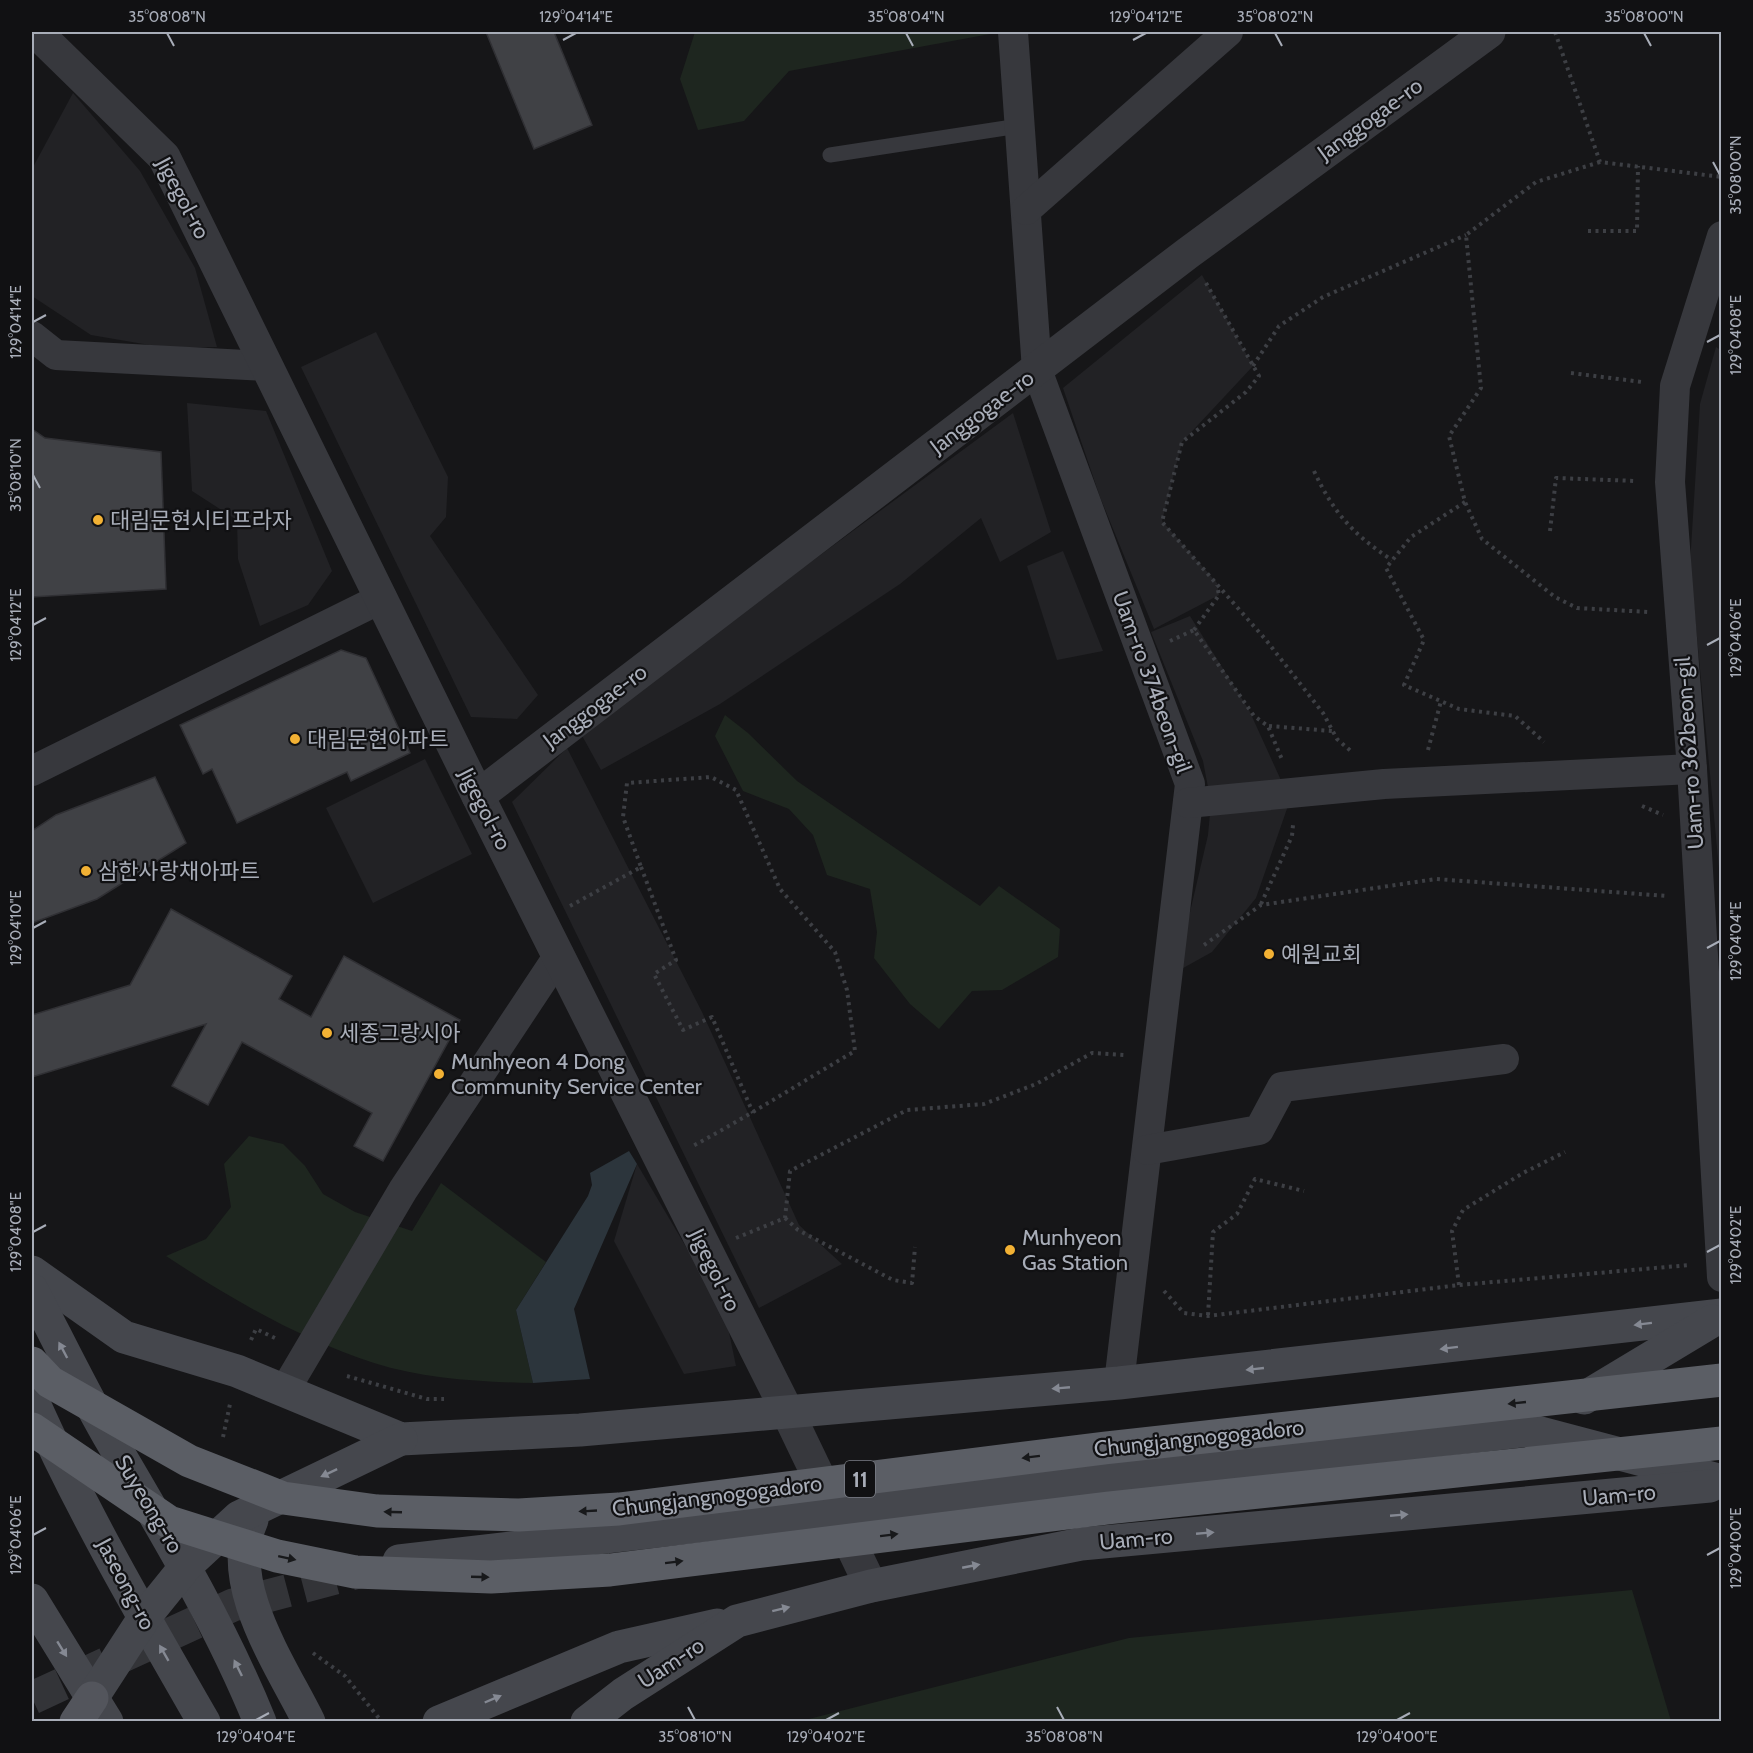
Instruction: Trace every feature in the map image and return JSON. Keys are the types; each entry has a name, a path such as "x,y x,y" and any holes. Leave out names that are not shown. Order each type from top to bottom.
{"highway":[{"name":"Chungjangnogogadoro","path":"32,1363 50,1382 189,1461 283,1498 377,1511 519,1515 619,1509 1105,1448 1722,1380"},
{"path":"42,1436 169,1522 277,1556 355,1572 491,1577 610,1570 1108,1508 1722,1443"}],"main road":[{"path":"32,1272 124,1337 237,1371 401,1439"},
{"name":"Suyeong-ro","path":"32,1290 107,1433 186,1566 239,1671 260,1722"},
{"path":"92,1714 144,1618 186,1566 239,1517 401,1439 580,1430 1119,1383 1722,1315"},
{"path":"1529,1430 1722,1315"},
{"path":"32,1399 42,1436"},
{"path":"32,1414 42,1436"},
{"path":"399,1561 1529,1430 1722,1483"},
{"name":"Jaseong-ro","path":"42,1436 204,1722"},
{"name":"Uam-ro","path":"587,1722 623,1694 737,1621 871,1586 1081,1544 1722,1483"},
{"path":"261,1505 244,1539 245,1578 255,1614 309,1722"},
{"path":"32,1600 92,1714"},
{"path":"439,1722 620,1647 737,1621"}],"street":[{"name":"Jigegol-ro","path":"36,32 164,157 478,796 788,1413 871,1586"},
{"name":"Uam-ro 374beon-gil","path":"1012,32 1037,370 1190,784 1119,1383"},
{"path":"1026,210 1228,32"},
{"name":"Janggogae-ro","path":"478,796 1188,253 1489,32"},
{"name":"Uam-ro 362beon-gil","path":"1721,1267 1692,769 1678,614 1670,482 1676,386 1722,236"},
{"path":"32,336 56,355 267,366"},
{"path":"32,771 382,598"},
{"path":"1188,803 1384,784 1692,769"},
{"path":"285,1390 403,1190 559,955"},
{"path":"1148,1150 1259,1130 1282,1088 1503,1059"}],"lane":[{"path":"830,155 1019,126"}],"path":[{"path":"1555,32 1600,162"},
{"path":"1253,366 1279,326 1323,297 1466,235 1536,183 1600,162 1722,177"},
{"path":"1588,231 1637,231 1638,166"},
{"path":"1466,235 1481,388 1449,436 1465,502 1482,539 1556,597 1577,608 1678,614"},
{"path":"1188,253 1259,376 1246,392 1182,442 1162,522 1266,640 1323,713 1332,731 1384,784"},
{"path":"1570,373 1676,386"},
{"path":"1314,471 1326,496 1360,538 1392,560"},
{"path":"1550,531 1556,478 1670,482"},
{"path":"1465,502 1411,537 1386,568 1424,640 1404,685 1459,709 1515,716 1581,775"},
{"path":"1142,652 1194,630 1219,595 1217,583"},
{"path":"1194,630 1254,717 1268,726 1332,731"},
{"path":"1427,755 1441,701"},
{"path":"1261,905 1292,836 1295,807 1280,752 1268,726"},
{"path":"661,1162 753,1113 774,1098 855,1051 847,990 835,952 780,889 736,790 711,777 627,783 623,817 676,960 654,974 683,1030 711,1017 753,1113"},
{"path":"1635,803 1667,818 1695,825"},
{"path":"542,922 641,867"},
{"path":"1168,963 1191,955 1261,905 1436,879 1700,898"},
{"path":"785,1218 790,1171 907,1110 984,1104 1036,1084 1092,1053 1157,1057"},
{"path":"1459,1285 1452,1231 1463,1210 1523,1173 1565,1152"},
{"path":"1208,1316 1213,1232 1237,1214 1255,1179 1304,1191"},
{"path":"785,1218 798,1230 893,1280 912,1283 915,1247"},
{"path":"705,1250 785,1218"},
{"path":"1184,1313 1208,1316 1459,1285 1721,1267"}],"shaded area":[{"path":"695,32 1001,32 789,71 744,121 698,130 680,79"},
{"path":"73,93 140,171 195,268 217,347 167,348 91,335 32,296 32,169"},
{"path":"1202,275 1253,366 1182,442 1162,521 1217,583 1219,595 1154,629 1100,497 1063,388"},
{"path":"376,332 448,477 446,517 430,536 538,695 517,719 471,717 301,367"},
{"path":"1716,347 1722,351 1721,890 1690,564 1700,404"},
{"path":"187,403 266,411 332,571 308,605 260,626 238,559 237,520 192,491"},
{"path":"1013,413 1051,532 1000,562 981,518 900,584 720,704 601,770 580,732"},
{"path":"1063,551 1103,651 1057,660 1027,566"},
{"path":"1190,616 1249,710 1290,800 1256,898 1212,952 1176,972 1208,835 1211,803 1203,761 1151,632"},
{"path":"725,715 748,733 797,781 980,906 999,886 1060,929 1058,957 1002,990 972,991 939,1029 910,1004 874,958 877,932 870,889 827,875 813,835 789,809 743,791 715,736"},
{"path":"567,748 702,1012 799,1225 842,1264 759,1308 512,802"},
{"path":"425,759 472,854 373,903 326,808"},
{"path":"249,1136 283,1144 305,1166 323,1194 355,1212 412,1231 441,1183 546,1262 516,1310 533,1383 433,1376 374,1363 319,1342 267,1317 166,1256 206,1239 231,1207 224,1164"},
{"path":"629,1151 637,1164 574,1309 590,1379 533,1383 516,1310 588,1196 592,1185 590,1173"},
{"path":"637,1164 725,1313 736,1366 684,1374 614,1241"},
{"path":"1632,1590 1671,1721 801,1721 1129,1638"}],"building":[{"path":"486,32 554,32 592,125 534,149"},
{"name":"대림문현시티프라자","path":"32,429 45,438 161,452 166,589 32,597"},
{"name":"대림문현아파트","path":"341,650 366,658 410,753 351,781 347,772 237,823 212,769 203,774 180,725"},
{"name":"삼한사랑채아파트","path":"155,777 186,843 97,899 32,923 32,831 56,815"},
{"name":"세종그랑시아","path":"171,909 292,976 279,999 311,1017 344,956 460,1020 383,1161 354,1146 372,1113 242,1042 208,1105 172,1086 206,1024 32,1077 32,1015 130,985"}],"tunnel":[{"path":"32,1698 233,1605 362,1571"}],"place":[{"name":"대림문현시티프라자","path":"98,520"},
{"name":"대림문현아파트","path":"295,739"},
{"name":"삼한사랑채아파트","path":"86,871"},
{"name":"예원교회","path":"1269,954"},
{"name":"세종그랑시아","path":"327,1033"},
{"name":"Munhyeon 4 Dong Community Service Center","path":"439,1074"},
{"name":"Munhyeon Gas Station","path":"1010,1250"}]}
